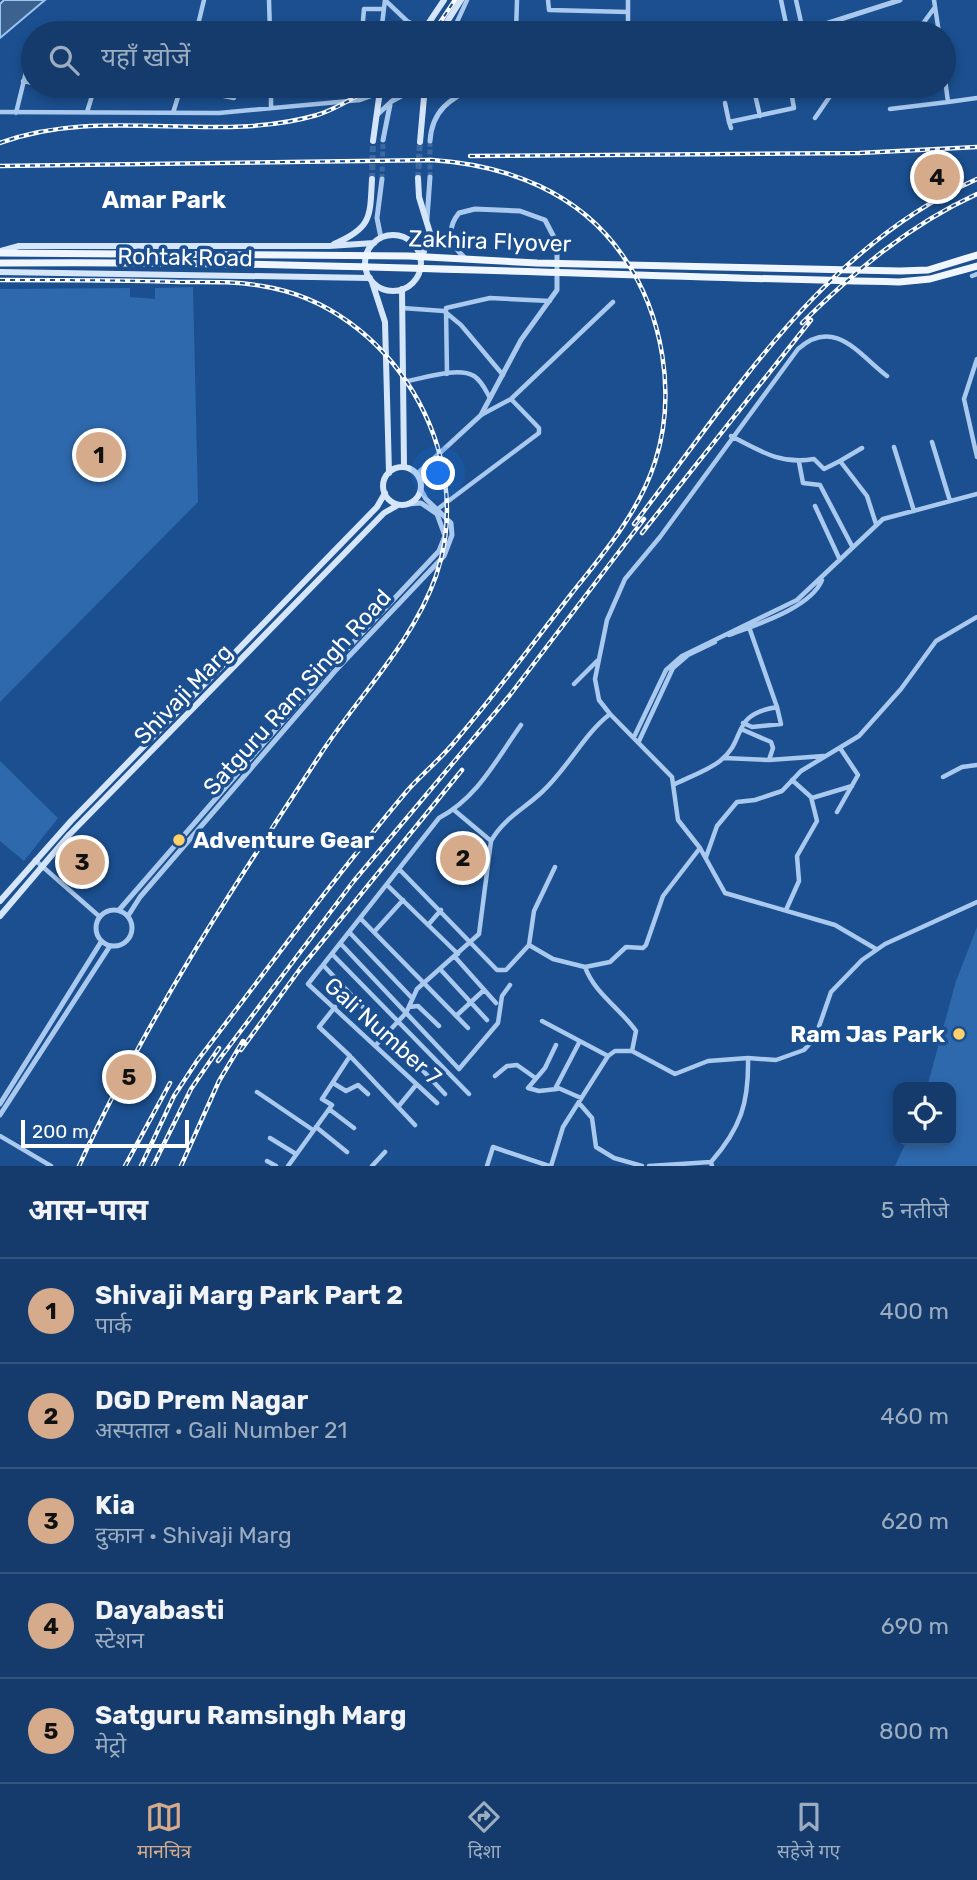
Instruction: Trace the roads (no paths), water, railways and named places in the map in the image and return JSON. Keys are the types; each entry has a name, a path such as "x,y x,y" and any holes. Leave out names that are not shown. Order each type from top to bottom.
{"main road":[{"path":"432,21 444,0"},
{"path":"448,21 461,0"},
{"path":"373,141 375,117 381,98"},
{"path":"420,142 422,98"},
{"path":"371,280 386,290 402,289 414,281 430,233 419,197 418,178"},
{"path":"329,246 366,225 371,211 372,179"},
{"path":"371,211 377,218"},
{"path":"389,473 385,322 366,259 377,241 398,236 407,239 419,252 421,261"},
{"name":"Rohtak Road","path":"0,252 19,246 329,246 377,241"},
{"name":"Zakhira Flyover","path":"0,252 466,259 900,271 928,270 977,255"},
{"name":"Zakhira Flyover","path":"0,263 408,266 536,273 900,282 930,279 977,266"},
{"name":"Rohtak Road","path":"0,272 371,280"},
{"path":"402,289 404,467"},
{"path":"404,467 417,474 421,490 416,499 408,504 398,505 385,493 385,479 389,473 404,467"},
{"name":"Shivaji Marg","path":"0,901 35,860 377,508 385,493"},
{"name":"Shivaji Marg","path":"0,916 41,866 384,513 398,505"}],"street":[{"path":"199,21 204,0"},
{"path":"270,0 270,21"},
{"path":"385,0 408,21"},
{"path":"382,21 385,0"},
{"path":"457,21 467,0"},
{"path":"516,21 517,0"},
{"path":"548,0 549,10 628,12"},
{"path":"628,0 628,21"},
{"path":"781,0 785,21"},
{"path":"796,0 799,21"},
{"path":"834,21 900,0"},
{"path":"923,21 934,3"},
{"path":"934,3 937,21"},
{"path":"362,21 363,9 384,9"},
{"path":"16,113 21,90"},
{"path":"87,113 91,98"},
{"path":"173,113 177,98"},
{"path":"271,98 271,107"},
{"path":"0,112 219,113 366,98"},
{"path":"375,117 398,98"},
{"path":"430,141 432,122 441,108 457,98"},
{"path":"756,98 760,116"},
{"path":"725,103 730,125 793,108 792,98"},
{"path":"815,118 829,98"},
{"path":"947,98 948,102"},
{"path":"890,109 977,98"},
{"path":"383,140 384,125 392,101"},
{"path":"427,221 430,177"},
{"path":"377,241 382,179"},
{"path":"417,474 481,415 521,340 551,302 557,290 557,243 545,220 520,211 475,209 459,213 451,225 453,246 466,259"},
{"path":"402,308 444,311 466,302 490,298 551,302"},
{"path":"481,415 511,399 613,302"},
{"path":"444,311 447,374"},
{"path":"444,311 461,325 504,376"},
{"path":"876,949 843,928 725,893 700,848 678,820 675,784 668,771 599,700 595,679 607,620 625,579 660,537 794,353 808,342 825,337 842,339 887,376"},
{"path":"977,359 964,399 977,457"},
{"path":"403,382 447,374 472,375 491,400"},
{"path":"439,508 539,433 539,428 511,399"},
{"path":"731,436 776,460 799,462 814,458 824,469 862,448"},
{"path":"932,442 950,500"},
{"path":"894,447 914,511"},
{"path":"840,461 867,496 876,524"},
{"path":"799,462 803,483 820,485 853,546"},
{"name":"Satguru Ram Singh Road","path":"128,916 140,897 335,671 444,556 452,535 451,523 439,508 426,499 421,490"},
{"path":"636,739 668,666 696,647 793,603 822,580 876,524 977,494"},
{"name":"Satguru Ram Singh Road","path":"119,910 330,667 439,551 445,536 440,520 421,503 408,504"},
{"path":"815,506 840,560"},
{"path":"705,858 717,826 737,802 755,800 782,791 800,771 868,728 936,641 977,617"},
{"path":"742,726 781,724 749,625"},
{"path":"574,684 597,660"},
{"path":"675,784 723,758 742,726 759,710 777,707"},
{"path":"375,1046 407,1010 412,998 424,983 473,942 483,917 491,841 501,825 541,793 571,761 600,719 610,713"},
{"path":"445,1094 323,965 439,818 454,810 481,784 521,725"},
{"path":"742,726 771,742 769,760"},
{"path":"837,812 858,775 840,748"},
{"path":"723,758 769,760 826,756"},
{"path":"943,777 962,767 977,765"},
{"path":"786,910 799,881 797,856 817,821 812,798 792,780"},
{"path":"812,798 852,786"},
{"path":"454,810 491,841"},
{"path":"529,945 553,959 585,967 610,962 626,947 643,948 663,896 700,848"},
{"path":"35,860 100,917"},
{"path":"400,870 500,971 506,970 529,945 534,911 555,867"},
{"path":"387,885 457,955 496,1003"},
{"path":"374,932 403,900"},
{"path":"487,1166 493,1147 551,1166 559,1136 608,1056 615,1051 632,1051 675,1074 708,1060 776,1060 809,1047 815,1038 831,992 876,949 977,902"},
{"path":"0,1104 101,942 96,925 100,917 105,912 119,910 128,916 132,923 129,940 117,947 101,942"},
{"path":"428,925 441,910"},
{"path":"361,919 467,1028"},
{"path":"350,933 412,998"},
{"path":"341,944 407,1010 459,1069 498,1023 502,996 510,985"},
{"path":"0,1115 110,946"},
{"path":"332,954 469,1094"},
{"name":"Gali Number 7","path":"323,965 308,984 437,1103"},
{"path":"585,967 593,986 636,1031 632,1051"},
{"path":"440,969 487,1020"},
{"path":"456,1016 484,989"},
{"path":"407,1010 418,1006 439,1026"},
{"path":"335,1007 320,1023 319,1028 350,1056 415,1125"},
{"path":"542,1021 608,1056"},
{"path":"557,1089 580,1041"},
{"path":"556,1045 545,1068 534,1077 528,1088 539,1091 557,1089 580,1101 592,1118 596,1147 614,1158 642,1166"},
{"path":"288,1166 332,1105 322,1099 350,1056"},
{"path":"649,1166 712,1164 736,1131 744,1104 748,1058"},
{"path":"495,1076 508,1066 517,1065 534,1077"},
{"path":"333,1083 346,1091 358,1085 368,1094"},
{"path":"398,1107 416,1085"},
{"path":"257,1092 347,1152"},
{"path":"330,1108 354,1128"},
{"path":"0,1136 51,1166"},
{"path":"270,1138 296,1154"},
{"path":"372,1166 385,1152"},
{"path":"611,1166 614,1158"},
{"path":"267,1161 276,1166"}],"tunnel":[{"path":"382,179 383,140"},
{"path":"372,179 373,141"},
{"path":"430,141 430,177"},
{"path":"418,178 420,142"}],"railway":[{"path":"441,21 455,0"},
{"path":"0,143 39,132 78,127 238,127 278,123 317,115 353,98"},
{"path":"470,156 859,153 977,147"},
{"path":"0,166 432,160 487,168 539,186 563,199 605,234 637,279 657,329 662,355 665,382 662,436 648,480 630,515 501,685 451,746 407,791 380,824 197,1061 174,1096 141,1166"},
{"path":"634,524 746,376 827,284 872,244 922,208 977,179"},
{"path":"802,323 842,285 884,251 928,220 977,194"},
{"path":"0,280 232,283 262,286 308,299 349,322 385,354 413,392 434,435 445,481 446,529 436,576 426,601 399,647 320,755 191,956 132,1060 79,1166"},
{"path":"642,533 811,320"},
{"path":"218,1061 353,882 510,695 644,519"},
{"path":"241,1050 300,969 462,770"},
{"path":"181,1166 219,1081 243,1041"},
{"path":"153,1166 191,1089 219,1048"},
{"path":"125,1166 170,1083"}],"place":[{"name":"Dayabasti","path":"937,177"},
{"name":"Shivaji Marg Park Part 2","path":"99,455"},
{"name":"Adventure Gear","path":"179,840"},
{"name":"DGD Prem Nagar","path":"463,858"},
{"name":"Kia","path":"82,862"},
{"name":"Ram Jas Park","path":"959,1034"},
{"name":"Satguru Ramsingh Marg","path":"129,1077"}],"district":[{"name":"Amar Park","path":"164,200"}]}
